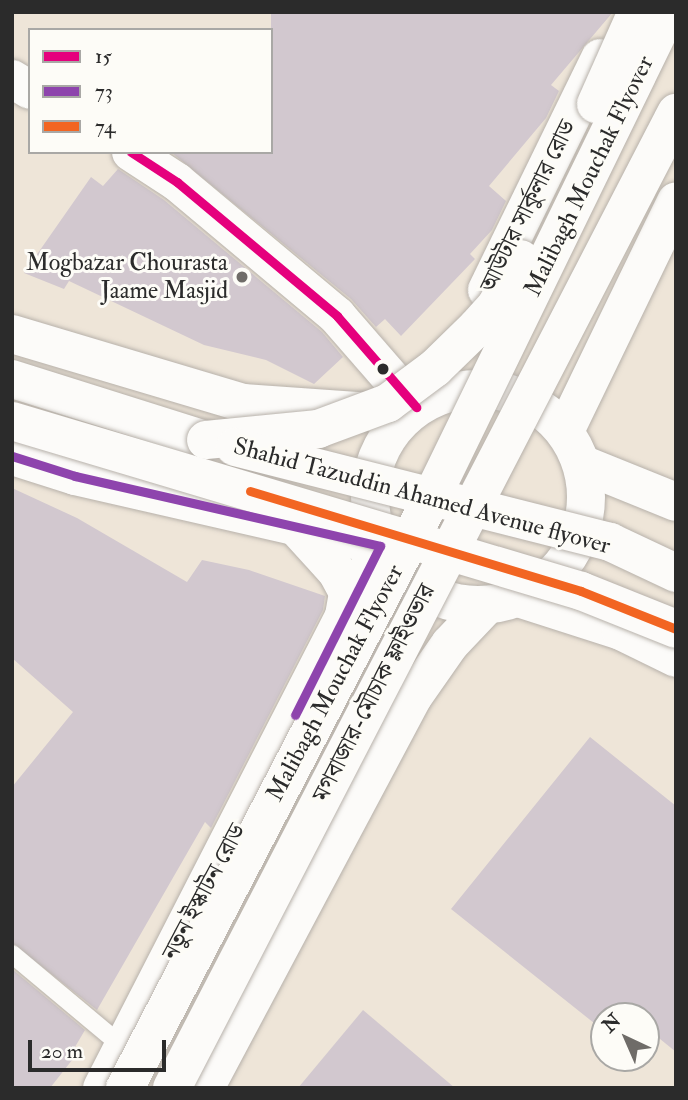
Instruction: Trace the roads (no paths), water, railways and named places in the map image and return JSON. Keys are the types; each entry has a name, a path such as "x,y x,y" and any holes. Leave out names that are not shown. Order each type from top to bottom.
{"main road":[{"name":"আউটার সার্কুলার রোড","path":"419,407 621,12"},
{"path":"206,440 318,429 350,419 388,403 457,348 496,306 511,279 637,12"},
{"name":"Malibagh Mouchak Flyover","path":"125,1088 425,511 668,12"},
{"path":"12,79 28,89"},
{"name":"মগবাজার-মৌচাক ফ্লাইওভার","path":"172,1088 676,113"},
{"path":"134,154 177,182 337,316 419,407"},
{"path":"573,448 676,201"},
{"path":"12,334 243,403 419,407"},
{"name":"Shahid Tazuddin Ahamed Avenue flyover","path":"12,379 206,440 610,542 676,572"},
{"path":"205,1088 413,697 450,644 517,595 568,558 582,528 587,496 573,448 548,413 505,391 456,390 419,407 388,435 371,480 370,519 380,546 399,572 424,592 454,604 517,595 676,629"},
{"path":"12,421 621,631 676,658"},
{"path":"573,448 676,502"},
{"path":"12,456 75,476 380,546"},
{"path":"297,528 321,551 343,582 348,593 343,620"},
{"name":"নতুন ইস্কাটন রোড","path":"102,1088 380,546"}],"lane":[{"path":"12,954 122,1046"}],"place":[{"name":"Mogbazar Chourasta Jaame Masjid","path":"242,277"}]}
